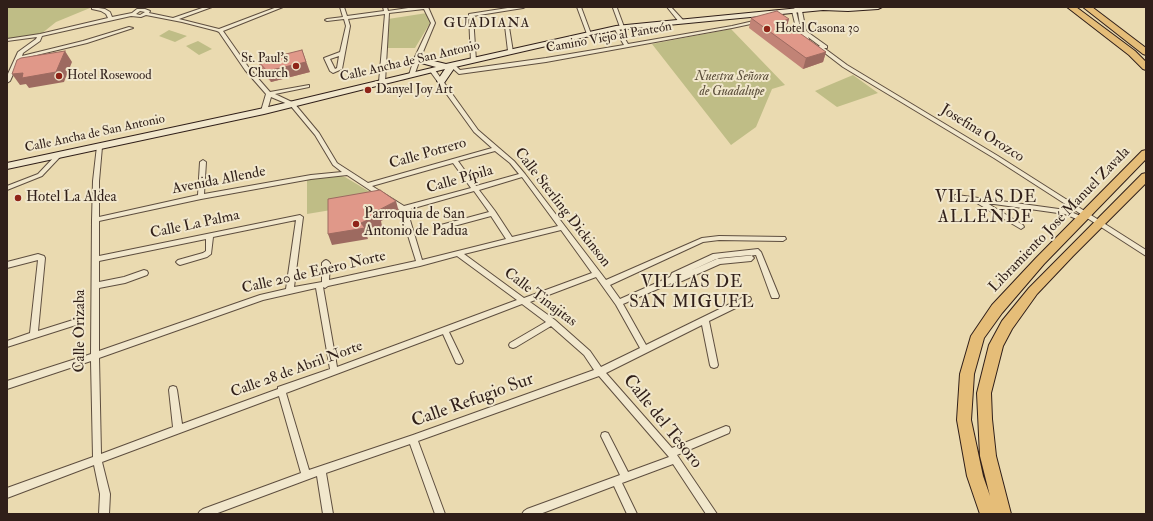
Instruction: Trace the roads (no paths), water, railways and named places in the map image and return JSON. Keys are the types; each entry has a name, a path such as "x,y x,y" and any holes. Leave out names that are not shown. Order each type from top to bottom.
{"main road":[{"path":"823,9 833,7"},
{"path":"823,9 878,7"},
{"path":"1071,7 1132,53 1146,67"},
{"path":"1078,7 1127,44 1146,62"},
{"path":"1082,7 1146,56"},
{"path":"1087,7 1146,52"},
{"name":"Calle Ancha de San Antonio","path":"7,166 264,111 382,82 451,67 511,51 619,28 797,10 823,9"},
{"path":"417,59 431,64 451,67 440,81 430,72"},
{"name":"Libramiento José Manuel Zavala","path":"988,514 975,476 964,420 967,374 978,336 997,309 1040,261 1146,153"},
{"name":"Libramiento José Manuel Zavala","path":"1003,514 994,487 988,456 985,419 984,393 996,345 1007,325 1033,291 1146,177"}],"street":[{"path":"7,40 39,38 133,14 148,7"},
{"path":"174,19 210,7"},
{"path":"219,31 281,7"},
{"path":"342,7 347,18 348,26 342,54"},
{"path":"327,20 347,18 386,10 426,7 433,23 417,59 412,75"},
{"path":"473,61 471,15 523,7"},
{"path":"579,7 589,34"},
{"path":"669,7 681,21"},
{"path":"94,8 108,13 111,19"},
{"path":"133,8 219,31 225,35 248,69 269,94 292,104 317,134 335,164 403,209 420,263"},
{"path":"615,8 619,28 627,46"},
{"path":"133,14 137,16 142,10"},
{"path":"382,82 386,10"},
{"name":"Josefina Orozco","path":"797,10 801,34 845,66 996,157 1083,217"},
{"name":"Camino Viejo al Panteón","path":"451,67 459,72 546,60 732,27 756,22 767,14"},
{"path":"727,17 732,27"},
{"path":"507,27 511,51"},
{"path":"19,58 39,51 131,28"},
{"path":"7,80 21,52 39,38"},
{"path":"39,38 39,51"},
{"path":"26,48 39,51"},
{"name":"Calle Sterling Dickinson","path":"440,81 476,131 497,148 523,175 563,227 596,274 605,284 645,350"},
{"path":"269,94 307,86"},
{"path":"264,111 269,94"},
{"name":"Calle Orizaba","path":"99,147 95,220 96,458 105,494 104,514"},
{"name":"Calle Potrero","path":"367,185 497,148"},
{"path":"7,188 40,175 58,156"},
{"path":"454,160 493,213 510,240"},
{"path":"201,197 203,162"},
{"name":"Avenida Allende","path":"95,220 201,197 311,177 348,173"},
{"name":"Calle Pípila","path":"403,209 523,175"},
{"path":"957,197 1066,212 1083,217 1100,224 1146,253"},
{"path":"975,200 1021,226"},
{"path":"439,228 493,213"},
{"name":"Calle La Palma","path":"95,259 300,217 290,290"},
{"name":"Calle 20 de Enero Norte","path":"7,385 263,297 420,263 563,227"},
{"path":"180,262 205,255 209,252 210,235"},
{"path":"605,284 702,240 719,238 783,239"},
{"name":"Calle Tinajitas","path":"457,253 552,322 587,353 600,372"},
{"path":"7,265 42,257 34,336"},
{"path":"618,304 717,258 760,257 775,296"},
{"path":"326,263 322,285 334,371"},
{"path":"95,286 125,280 144,273"},
{"name":"Calle 28 de Abril Norte","path":"7,493 96,458 445,331 596,274"},
{"name":"Calle Refugio Sur","path":"203,514 219,511 306,475 321,472 600,372 747,299"},
{"path":"705,319 714,365"},
{"path":"513,345 552,322"},
{"path":"7,344 73,323"},
{"path":"445,331 458,360"},
{"name":"Calle del Tesoro","path":"600,372 674,456 712,514"},
{"path":"173,390 178,429"},
{"path":"280,390 306,475"},
{"path":"527,514 616,481 674,456 726,430"},
{"path":"605,436 625,477"},
{"path":"413,439 440,514"},
{"path":"321,472 328,514"},
{"path":"616,481 632,514"}],"place":[{"name":"Hotel Casona 30","path":"767,29"},
{"name":"St. Paul's Church","path":"296,66"},
{"name":"Hotel Rosewood","path":"59,76"},
{"name":"Danyel Joy Art","path":"368,90"},
{"name":"Hotel La Aldea","path":"18,198"},
{"name":"Parroquia de San Antonio de Padua","path":"356,224"}],"district":[{"name":"GUADIANA","path":"487,24"},
{"name":"VILLAS DE ALLENDE","path":"986,208"},
{"name":"VILLAS DE SAN MIGUEL","path":"692,293"}],"park label":[{"name":"Nuestra Señora de Guadalupe","path":"732,84"}]}
